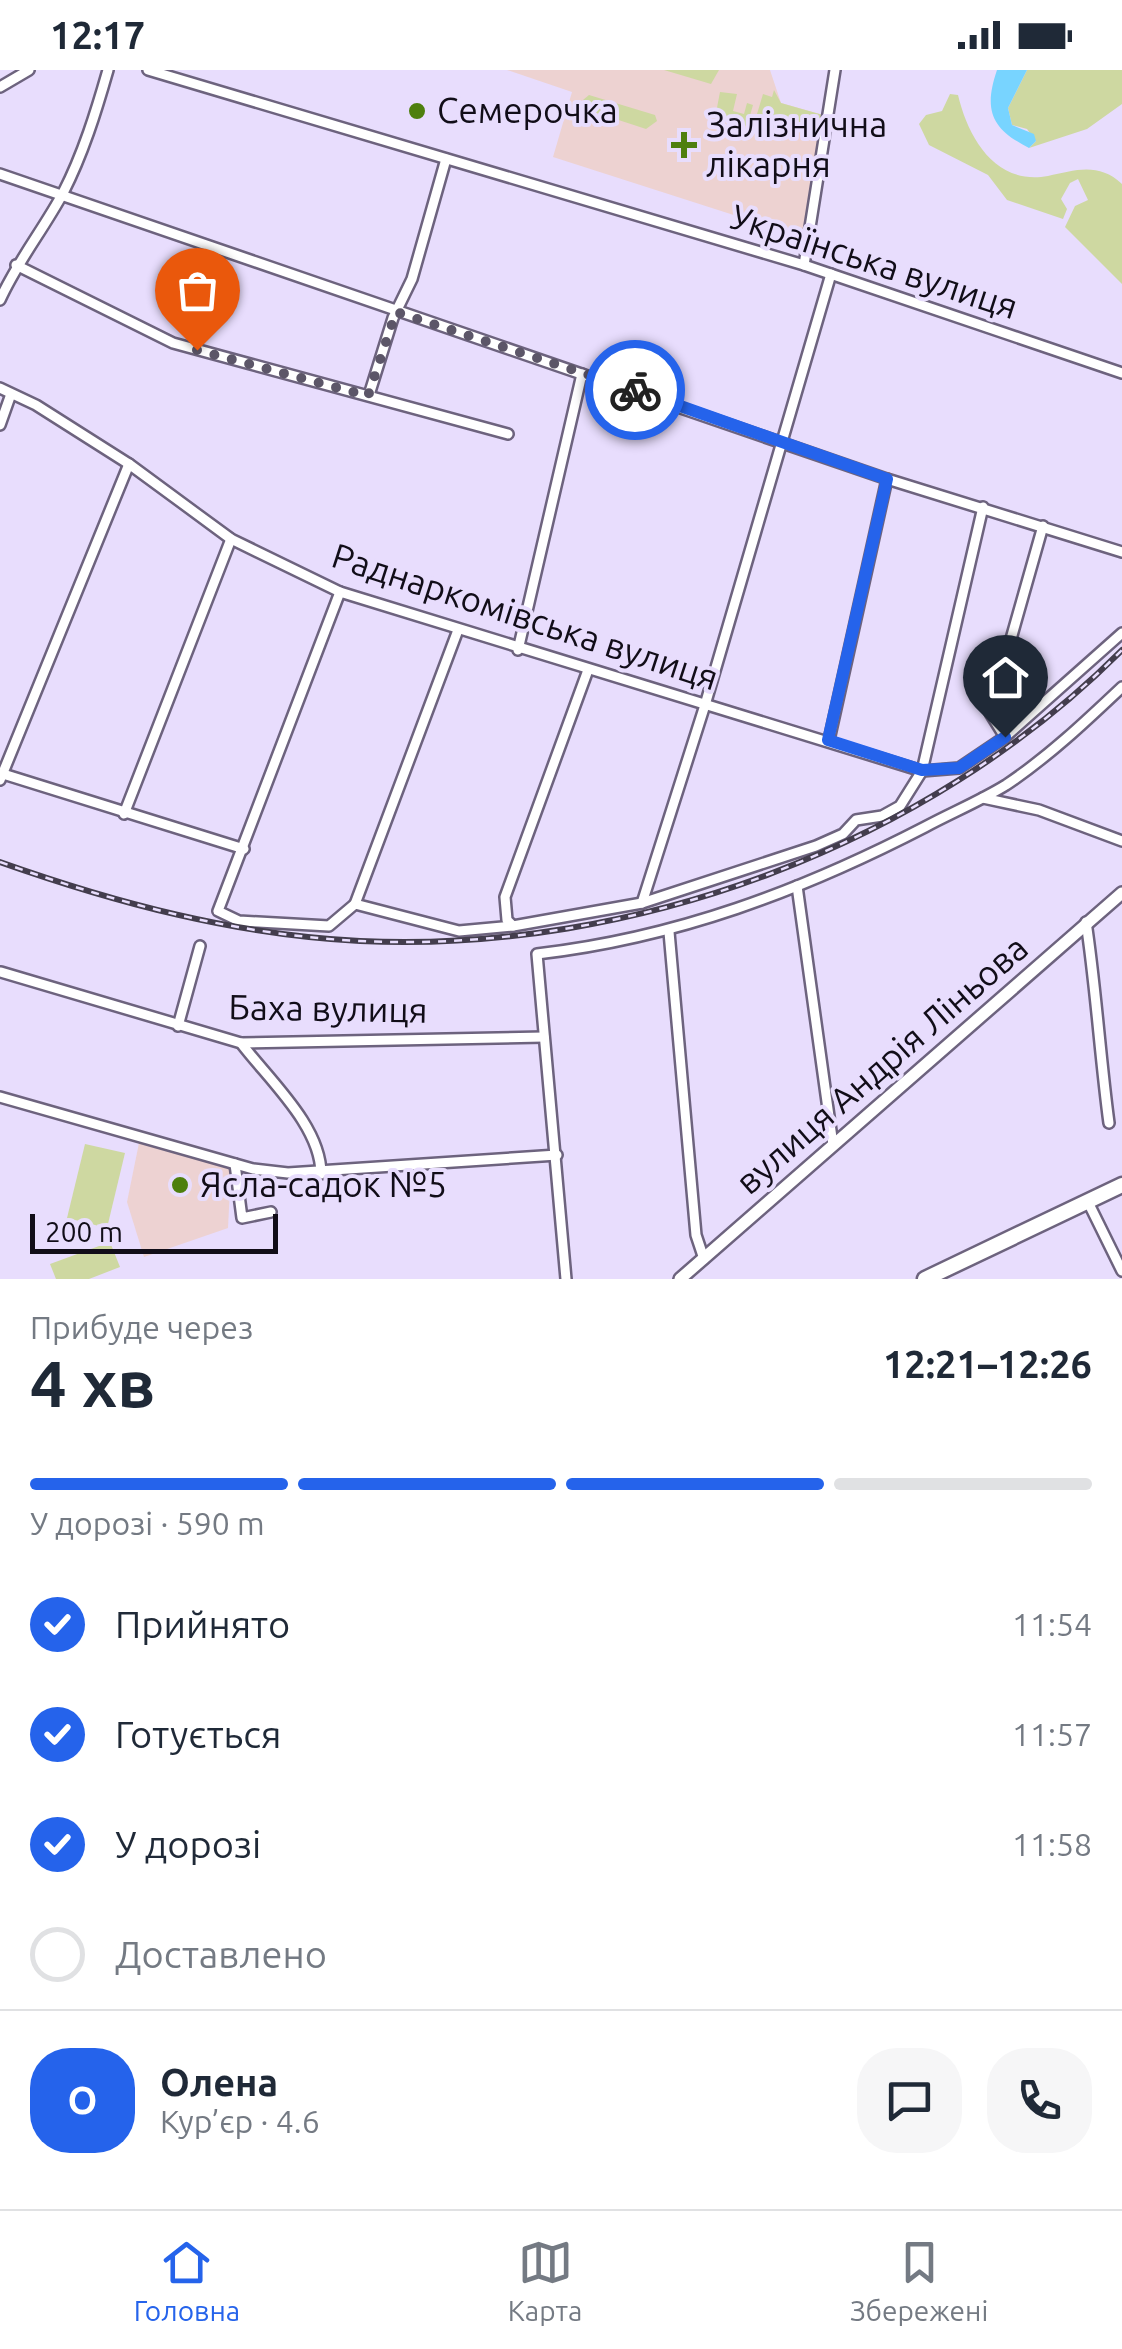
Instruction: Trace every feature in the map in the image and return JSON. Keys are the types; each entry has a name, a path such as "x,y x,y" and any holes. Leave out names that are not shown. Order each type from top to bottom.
{"main road":[{"path":"925,1279 1122,1185"}],"street":[{"path":"0,87 29,70"},
{"path":"0,300 16,265 62,196 83,150 108,70"},
{"name":"Українська вулиця","path":"148,70 804,265 1122,373"},
{"path":"804,265 834,70"},
{"path":"368,396 396,312 412,279 446,160"},
{"path":"0,174 887,479 1122,552"},
{"path":"16,265 173,343 508,434"},
{"path":"642,903 705,705 831,274"},
{"path":"518,650 582,374"},
{"name":"Раднаркомівська вулиця","path":"0,388 36,404 129,464 230,539 340,592 518,650 922,770 959,768 1005,737"},
{"path":"0,424 11,394"},
{"path":"129,464 1,776 244,849"},
{"path":"828,740 887,479"},
{"path":"355,904 458,931 513,926 642,903 816,846 843,834 856,820 882,816 900,806 922,770 983,507"},
{"path":"1044,526 990,713 1005,737 1122,632"},
{"path":"124,814 230,539"},
{"path":"340,592 218,911 238,921 329,926 355,904 458,630"},
{"path":"513,926 507,920 505,897 588,670"},
{"path":"566,1279 537,954 669,932 797,886 981,798 1048,754 1122,687"},
{"path":"981,798 1038,810 1122,840"},
{"path":"797,886 833,1145"},
{"name":"вулиця Андрія Ліньова","path":"680,1279 1122,893"},
{"path":"1086,922 1094,955 1092,1000 1109,1123"},
{"path":"669,932 696,1235 704,1259"},
{"path":"178,1026 200,946"},
{"name":"Баха вулиця","path":"1,972 240,1043 544,1037"},
{"path":"240,1043 307,1128 321,1157 321,1175"},
{"path":"0,1097 234,1164 288,1173 321,1175 557,1155"},
{"path":"234,1164 242,1218 271,1212"},
{"path":"1088,1202 1122,1271"}],"shaded area":[{"path":"507,70 770,70 781,103 823,115 802,237 553,157 572,92"},
{"name":"Ясла-садок №5","path":"139,1143 231,1168 228,1228 144,1257 127,1202"}],"green space":[{"path":"664,70 719,70 711,84"},
{"path":"1027,70 1122,70 1122,104 1087,129 1029,148 1036,141 1027,129 1012,125 1008,108"},
{"path":"774,90 781,103 823,115 819,137 813,136 809,125 788,118 782,141 757,130 755,123 765,126 767,118 757,114 763,94 772,97"},
{"path":"720,92 737,94 733,111 744,114 747,103 753,105 747,126 715,118"},
{"path":"950,94 958,95 977,142 999,166 1029,177 1096,170 1122,184 1122,284 1065,227 1075,206 1088,200 1078,179 1070,183 1061,199 1067,209 1063,219 1007,200 988,175 929,145 919,124 926,115 942,111"},
{"path":"589,95 655,115 657,121 646,129 585,109 583,100"},
{"path":"85,1144 125,1153 107,1228 67,1218"},
{"path":"110,1242 120,1267 89,1279 56,1279 50,1264"}],"water":[{"path":"997,70 1027,70 1008,108 1012,125 1034,134 1036,141 1029,148 1006,134 994,117 991,97"}],"railway":[{"path":"0,862 177,915 314,938 463,940 567,928 670,906 771,874 868,831 960,780 1045,719 1122,650"}],"way so far":[{"path":"197,350 368,396 396,312 635,390"}],"place":[{"name":"Семерочка","path":"417,111"},
{"name":"Залізнична лікарня","path":"684,145"},
{"name":"Ясла-садок №5","path":"180,1185"}],"route":[{"path":"635,390 887,479 828,740 922,770 959,768 1005,737"}]}
